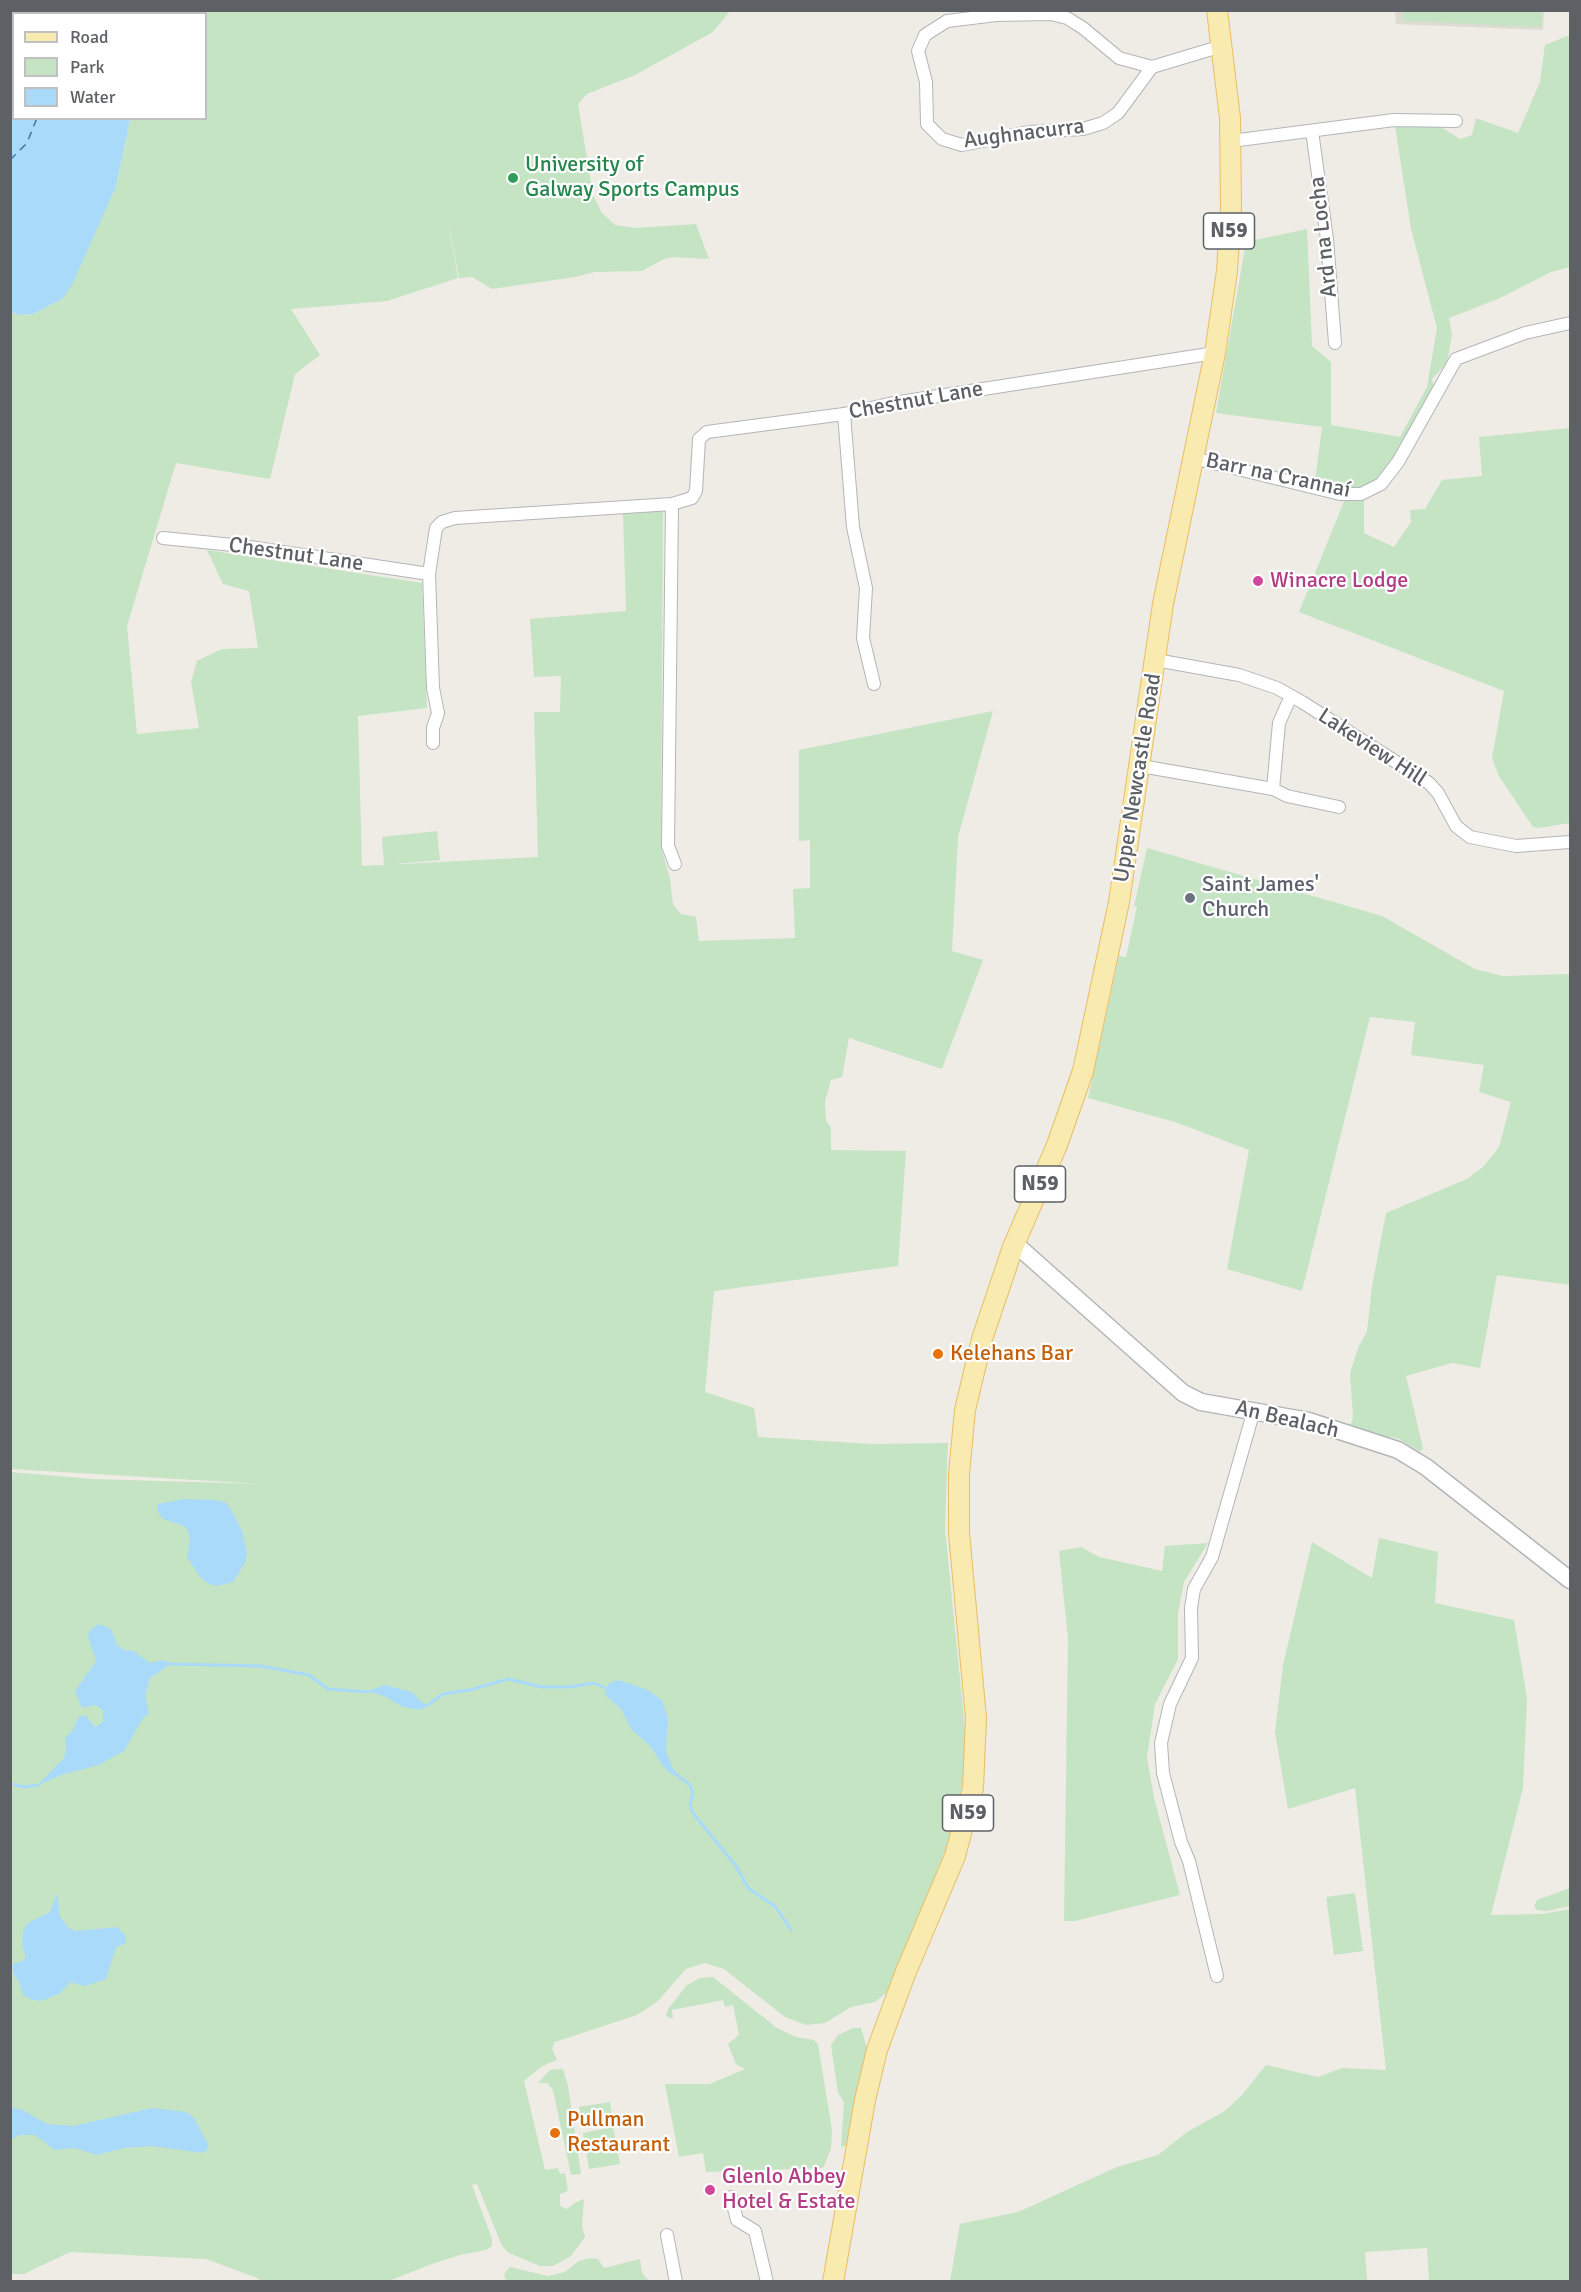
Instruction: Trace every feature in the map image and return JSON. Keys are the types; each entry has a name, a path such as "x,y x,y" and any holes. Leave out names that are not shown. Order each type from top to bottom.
{"main road":[{"name":"Upper Newcastle Road","path":"833,2282 865,2100 877,2050 905,1974 956,1856 974,1788 976,1718 959,1528 959,1474 964,1410 982,1340 1013,1246 1057,1145 1083,1071 1117,913 1172,551 1215,353 1227,270 1231,141 1217,10"}],"street":[{"name":"Aughnacurra","path":"1051,14 1067,18 1083,28 1119,58 1152,67 1118,113 1102,123 1083,129 1029,132 962,145 942,139 927,124 926,82 918,51 926,35 947,21 996,15 1051,14"},
{"path":"1152,67 1222,46"},
{"path":"1231,141 1394,120 1456,121"},
{"name":"Ard na Locha","path":"1312,131 1327,239 1335,343"},
{"name":"Barr na Crannaí","path":"1193,458 1340,495 1361,494 1381,484 1398,462 1456,359 1526,333 1570,323"},
{"name":"Chestnut Lane","path":"433,744 433,728 438,713 433,688 429,574 436,528 442,522 455,518 672,504 692,498 696,491 699,439 702,434 844,414 893,403 1215,353"},
{"path":"844,414 852,527 866,588 863,638 874,684"},
{"path":"672,504 668,846 675,864"},
{"name":"Chestnut Lane","path":"163,538 243,546 429,574"},
{"name":"Lakeview Hill","path":"1156,660 1239,675 1291,696 1429,783 1438,793 1456,826 1470,837 1516,846 1570,843"},
{"path":"1273,789 1279,723 1291,696"},
{"path":"1141,766 1273,789 1287,796 1339,807"},
{"name":"An Bealach","path":"1013,1246 1021,1249 1183,1393 1201,1402 1254,1410 1317,1424 1398,1450 1426,1467 1570,1580"},
{"path":"1217,1976 1189,1861 1181,1842 1162,1773 1161,1743 1170,1704 1192,1658 1191,1608 1194,1589 1212,1557 1254,1410"},
{"path":"731,2197 737,2220 755,2231 767,2282"},
{"path":"667,2235 676,2282"}],"shaded area":[{"path":"1395,11 1544,11 1543,30 1396,24"}],"green space":[{"path":"730,11 713,32 635,75 587,94 578,104 593,195 602,213 615,225 636,228 696,224 709,259 674,257 664,259 642,271 594,272 575,277 492,289 472,277 459,278 447,215 458,278 387,301 291,309 320,355 295,374 270,479 176,463 127,626 137,734 199,728 191,682 197,661 222,649 258,648 249,591 223,584 207,550 422,583 427,708 358,716 362,866 538,857 534,712 560,712 561,676 534,677 530,619 626,611 623,513 663,511 661,847 670,879 673,905 681,914 696,917 699,941 795,938 793,889 810,888 810,840 799,841 799,750 993,711 958,837 952,951 983,960 942,1069 849,1038 842,1077 831,1080 825,1102 826,1120 831,1128 831,1150 906,1151 898,1266 714,1291 705,1392 754,1408 758,1437 872,1444 948,1443 945,1528 966,1739 965,1771 952,1832 927,1899 886,1993 875,2002 851,2007 825,2023 806,2025 785,2017 724,1969 705,1963 686,1969 657,2002 637,2015 555,2042 552,2048 557,2060 542,2066 524,2081 545,2170 558,2168 560,2174 565,2173 568,2191 560,2194 560,2206 567,2209 584,2199 582,2225 585,2237 571,2256 553,2266 540,2266 509,2253 502,2246 477,2184 472,2185 492,2239 492,2246 486,2250 432,2264 389,2281 261,2281 206,2259 70,2252 24,2274 11,2274 10,1472 93,1479 262,1484 11,1469 11,312 20,315 33,314 62,299 116,187 130,120 207,120 207,12 150,12"},
{"path":"1403,11 1542,11 1542,27 1402,21"},
{"path":"1570,35 1570,267 1551,272 1500,298 1449,318 1452,335 1447,363 1432,379 1434,389 1414,430 1376,482 1359,489 1315,481 1322,427 1216,413 1246,242 1307,229 1312,346 1331,362 1331,425 1400,437 1427,387 1437,328 1411,229 1395,126 1441,127 1460,139 1472,135 1476,118 1518,133 1540,82 1545,45"},
{"path":"1570,428 1570,823 1538,828 1533,827 1499,776 1492,758 1504,691 1299,612 1345,499 1364,499 1364,533 1394,547 1411,522 1410,510 1425,509 1442,480 1482,476 1479,437"},
{"path":"437,831 440,860 384,865 382,837"},
{"path":"1147,848 1382,916 1475,969 1502,976 1570,974 1570,1285 1497,1275 1480,1368 1452,1363 1406,1376 1423,1448 1420,1452 1397,1438 1357,1433 1350,1427 1353,1417 1350,1373 1358,1348 1367,1331 1372,1286 1386,1213 1467,1179 1483,1167 1499,1147 1511,1102 1479,1092 1484,1065 1411,1055 1415,1022 1370,1017 1302,1291 1227,1269 1249,1150 1175,1122 1088,1098 1119,956 1126,957"},
{"path":"1379,1538 1438,1552 1435,1603 1514,1620 1527,1698 1523,1788 1491,1915 1543,1914 1570,1909 1570,2281 1429,2281 1427,2248 1365,2252 1367,2281 950,2281 960,2224 1018,2212 1117,2167 1158,2155 1187,2132 1225,2111 1242,2095 1266,2065 1318,2077 1342,2068 1386,2070 1355,1788 1288,1809 1275,1732 1283,1665 1312,1542 1372,1578"},
{"path":"1208,1543 1184,1582 1178,1613 1178,1659 1155,1704 1147,1757 1154,1798 1180,1895 1075,1921 1064,1921 1068,1639 1059,1551 1081,1547 1099,1557 1162,1571 1165,1546"},
{"path":"1570,1888 1570,1906 1547,1911 1537,1910 1534,1906 1537,1900"},
{"path":"1355,1893 1363,1951 1334,1955 1326,1897"},
{"path":"713,1977 777,2028 796,2037 814,2040 818,2044 832,2130 831,2149 823,2168 706,2172 703,2153 679,2157 665,2084 710,2084 745,2069 736,2064 728,2044 739,2035 733,2005 725,2007 723,2000 672,2010 673,2019 666,2016 668,2009 687,1985 700,1978"},
{"path":"853,2028 861,2028 867,2048 846,2145 841,2147 844,2102 838,2093 831,2045 838,2035"},
{"path":"563,2069 568,2086 581,2174 571,2175 553,2090 547,2083 538,2083 550,2070"},
{"path":"610,2102 613,2122 583,2127 579,2107"},
{"path":"613,2127 620,2164 589,2169 583,2133"},
{"path":"589,2258 598,2259 604,2268 640,2259 642,2273 649,2281 506,2281 504,2274 510,2267 548,2276 565,2272 579,2261"}],"water":[{"path":"11,10 151,11 12,12 12,120 130,120 116,187 71,287 62,299 33,314 20,315 10,312"},
{"path":"184,1499 225,1502 231,1509 242,1531 247,1553 245,1563 233,1582 217,1586 201,1578 187,1557 190,1539 188,1531 184,1526 163,1519 157,1511 158,1504"},
{"path":"99,1624 111,1629 117,1645 126,1651 132,1650 150,1663 164,1660 171,1664 150,1678 145,1696 149,1714 143,1718 124,1751 99,1765 61,1775 37,1786 63,1759 66,1752 65,1737 72,1732 79,1716 86,1716 95,1727 103,1722 103,1710 95,1705 82,1708 75,1691 96,1661 88,1637 89,1631"},
{"path":"618,1680 646,1689 662,1700 668,1719 666,1751 674,1771 673,1776 662,1765 651,1747 631,1729 621,1709 605,1695 608,1684"},
{"path":"385,1685 412,1692 421,1702 430,1705 420,1710 403,1707 384,1696 368,1691"},
{"path":"57,1893 60,1917 69,1928 76,1931 117,1927 126,1936 126,1943 116,1947 106,1979 85,1986 71,1982 59,1994 41,2001 33,2000 23,1995 19,1981 14,1976 12,1964 23,1961 26,1957 22,1944 23,1931 28,1923 50,1912"},
{"path":"11,2107 23,2110 47,2124 73,2126 152,2108 186,2112 194,2118 209,2146 204,2153 151,2146 124,2148 97,2155 74,2148 55,2150 35,2135 19,2135 11,2140"}],"waterway":[{"path":"169,1664 261,1666 309,1675 328,1689 369,1692"},
{"path":"428,1705 443,1694 470,1690 508,1679 542,1687 569,1687 594,1683 610,1690"},
{"path":"672,1771 690,1785 693,1794 690,1804 692,1812 736,1866 748,1888 776,1907 791,1930"},
{"path":"14,1784 23,1787 39,1785"}],"ferry route":[{"path":"10,160 27,143 36,120"}],"place":[{"name":"University of Galway Sports Campus","path":"513,178"},
{"name":"Winacre Lodge","path":"1258,581"},
{"name":"Saint James' Church","path":"1190,898"},
{"name":"Kelehans Bar","path":"938,1354"},
{"name":"Pullman Restaurant","path":"555,2133"},
{"name":"Glenlo Abbey Hotel & Estate","path":"710,2190"}]}
